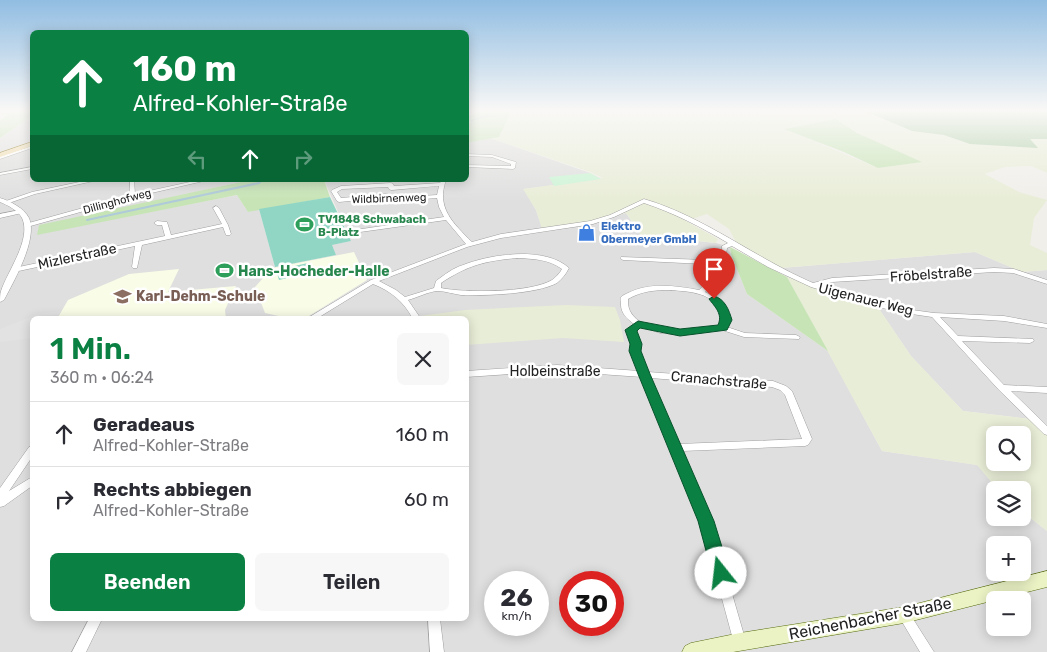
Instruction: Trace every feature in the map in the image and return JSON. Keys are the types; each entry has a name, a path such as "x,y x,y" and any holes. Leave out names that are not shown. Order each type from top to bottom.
{"main road":[{"path":"0,157 30,146"},
{"name":"Reichenbacher Straße","path":"691,652 904,615 1047,579"}],"street":[{"path":"469,155 492,156 514,164 513,168 469,166"},
{"path":"0,174 30,168"},
{"path":"3,201 86,182"},
{"path":"132,182 133,196"},
{"name":"Dillinghofweg","path":"28,225 133,196 197,182"},
{"name":"Wildbirnenweg","path":"439,196 387,200 387,196 339,200 334,191 341,188 391,184 391,188 443,182 439,196 441,208 446,218 470,244"},
{"path":"0,300 26,241 28,225 26,218 20,212 3,201"},
{"name":"Uigenauer Weg","path":"470,244 508,235 591,223 644,202 671,212 767,265 813,286 900,310 934,315 993,316 1047,326"},
{"path":"216,208 226,225 228,234"},
{"path":"0,216 20,212"},
{"name":"Wildbirnenweg","path":"355,232 446,218"},
{"path":"156,223 165,223 168,237"},
{"name":"Mizlerstraße","path":"14,270 226,225"},
{"name":"Mizlerstraße","path":"135,268 139,243"},
{"path":"315,316 373,281 470,244"},
{"path":"623,258 707,262 724,254 724,247 731,244"},
{"path":"405,299 437,289 457,293 525,290 553,281 563,274 566,268 559,262 547,259 500,258 464,266 438,282 437,289"},
{"path":"701,292 713,279 707,262"},
{"name":"Fröbelstraße","path":"813,286 832,280 994,270 1014,271 1047,282"},
{"path":"373,281 396,291 405,299 415,316"},
{"path":"723,328 726,320 724,309 714,299 701,292 660,288 632,293 624,298 625,312 638,324 680,332 723,328 744,335 796,338"},
{"path":"934,315 1002,388 1047,432"},
{"path":"638,324 630,330 636,344 635,351 706,521 740,642"},
{"path":"955,338 1030,341"},
{"name":"Holbeinstraße","path":"469,374 536,368 644,374"},
{"name":"Cranachstraße","path":"644,374 772,384 783,388 789,393 807,439 805,442 676,448"},
{"path":"1002,388 1047,390"},
{"path":"0,496 30,453"},
{"path":"0,504 30,482"},
{"path":"904,615 927,652"},
{"path":"79,652 95,621"},
{"path":"434,621 437,652"}],"shaded area":[{"path":"0,140 30,140 30,182 241,182 182,195 38,234 237,195 248,212 259,209 275,267 336,255 331,245 351,241 325,182 469,182 469,142 478,140 497,140 590,173 601,179 524,189 536,210 543,231 577,226 626,213 641,235 716,243 730,247 747,294 828,351 882,451 978,465 991,481 986,481 986,526 1031,526 1031,518 1047,531 1047,652 0,652"},
{"path":"497,140 812,140 878,168 921,162 873,140 960,140 970,144 1037,147 1030,140 1047,140 1047,173 1031,166 1005,167 985,174 1019,192 1047,200 1034,218 1030,245 1047,253 1047,270 1022,272 975,252 781,268 738,246 729,229 707,214 686,221 718,239 716,243 641,235 626,213 577,226 543,232 536,210 523,189 603,178"},
{"path":"354,252 367,280 309,316 278,316 265,313 255,287 272,268"},
{"path":"975,252 1022,272 1047,270 1047,436 1030,419 963,411 911,356 877,306 831,293 787,277 781,268"},
{"name":"Karl-Dehm-Schule","path":"179,269 168,292 236,286 225,310 226,316 59,316 68,300 129,274"},
{"path":"787,277 831,293 877,306 911,356 963,411 1030,419 1047,436 1047,531 1031,518 1031,481 990,481 977,465 882,451"},
{"path":"566,305 615,307 620,320 624,342 563,338 469,345 469,316 420,316 465,310"},
{"path":"61,311 58,316 33,316"},
{"path":"30,317 30,338 0,342 0,329"}],"green space":[{"path":"814,140 874,140 922,162 878,168"},
{"path":"960,140 1031,140 1038,148 970,144"},
{"path":"590,173 601,179 554,186 549,177"},
{"path":"241,182 325,182 330,197 248,212 237,195 37,235 39,225"},
{"name":"TV1848 Schwabach B-Platz","path":"330,197 351,241 332,245 336,255 275,267 259,209"},
{"path":"730,247 787,277 828,351 747,294"},
{"path":"308,263 312,272 279,280 276,270"}],"waterway":[{"path":"87,220 260,182"}],"place":[{"name":"TV1848 Schwabach B-Platz","path":"304,225"},
{"name":"Elektro Obermeyer GmbH","path":"587,232"},
{"name":"Hans-Hocheder-Halle","path":"224,271"},
{"name":"Karl-Dehm-Schule","path":"122,296"}],"route":[{"path":"714,299 724,309 726,320 723,328 680,332 656,329 638,324 630,330 636,344 635,351 644,374 706,521 721,573"}]}
